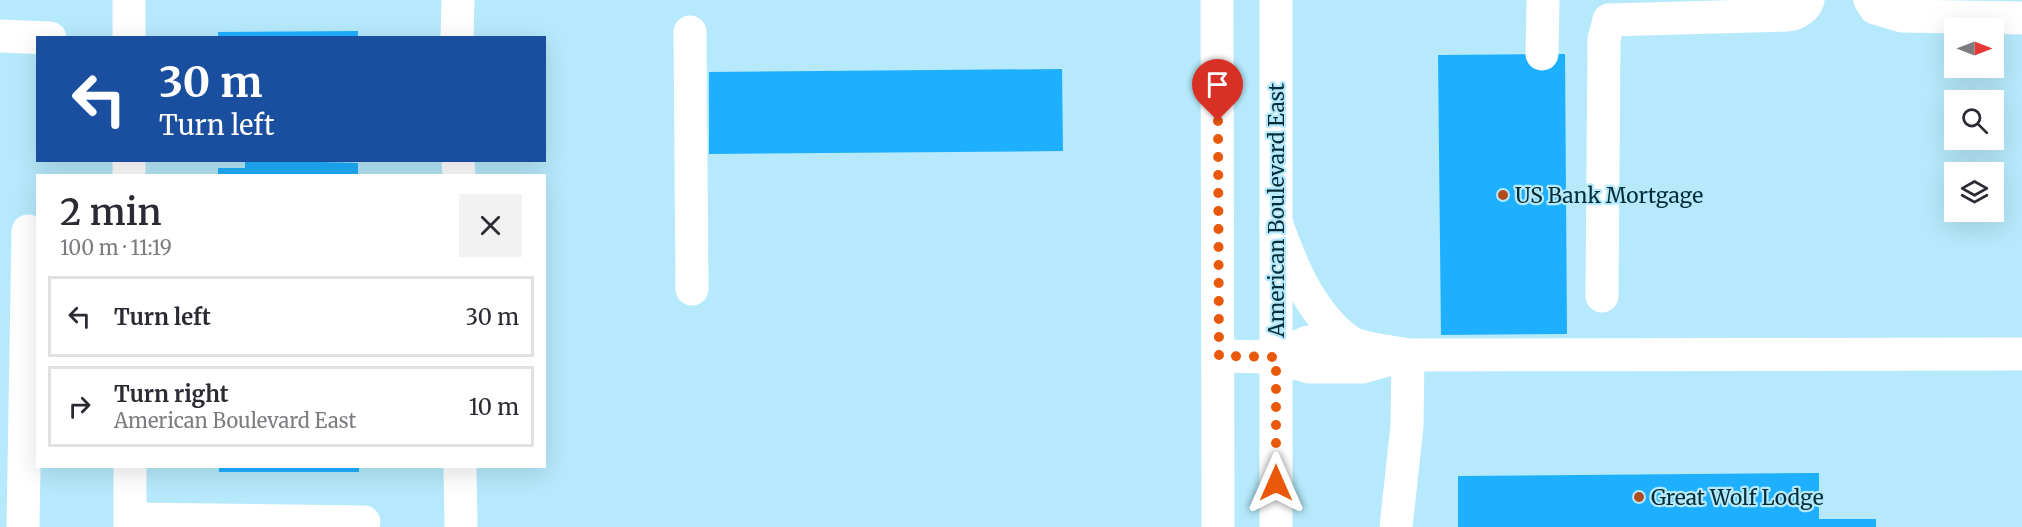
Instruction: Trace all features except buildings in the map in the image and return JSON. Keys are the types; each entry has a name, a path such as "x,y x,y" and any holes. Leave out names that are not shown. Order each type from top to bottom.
{"main road":[{"path":"129,0 129,36"},
{"path":"457,36 458,0"},
{"path":"1217,0 1218,527"},
{"name":"American Boulevard East","path":"1276,0 1276,527"},
{"path":"1542,54 1543,0"},
{"path":"1602,296 1604,39 1609,20 1620,17 1788,15 1795,14 1807,4 1808,0"},
{"path":"1870,0 1875,8 1902,16 2022,18"},
{"path":"690,32 692,289"},
{"path":"0,36 36,37"},
{"path":"1276,222 1288,255 1316,308 1352,343"},
{"path":"23,527 28,231"},
{"path":"1276,357 1308,342 1352,343 1408,355 2022,354"},
{"path":"1219,356 1276,357 1309,367 1362,367 1408,355"},
{"path":"1396,527 1407,426 1408,355"},
{"path":"130,468 130,523 363,522"},
{"path":"460,468 460,527"}],"place":[{"name":"US Bank Mortgage","path":"1503,195"},
{"name":"Great Wolf Lodge","path":"1639,497"}],"route":[{"path":"1218,121 1219,356 1276,357 1276,483"}]}
